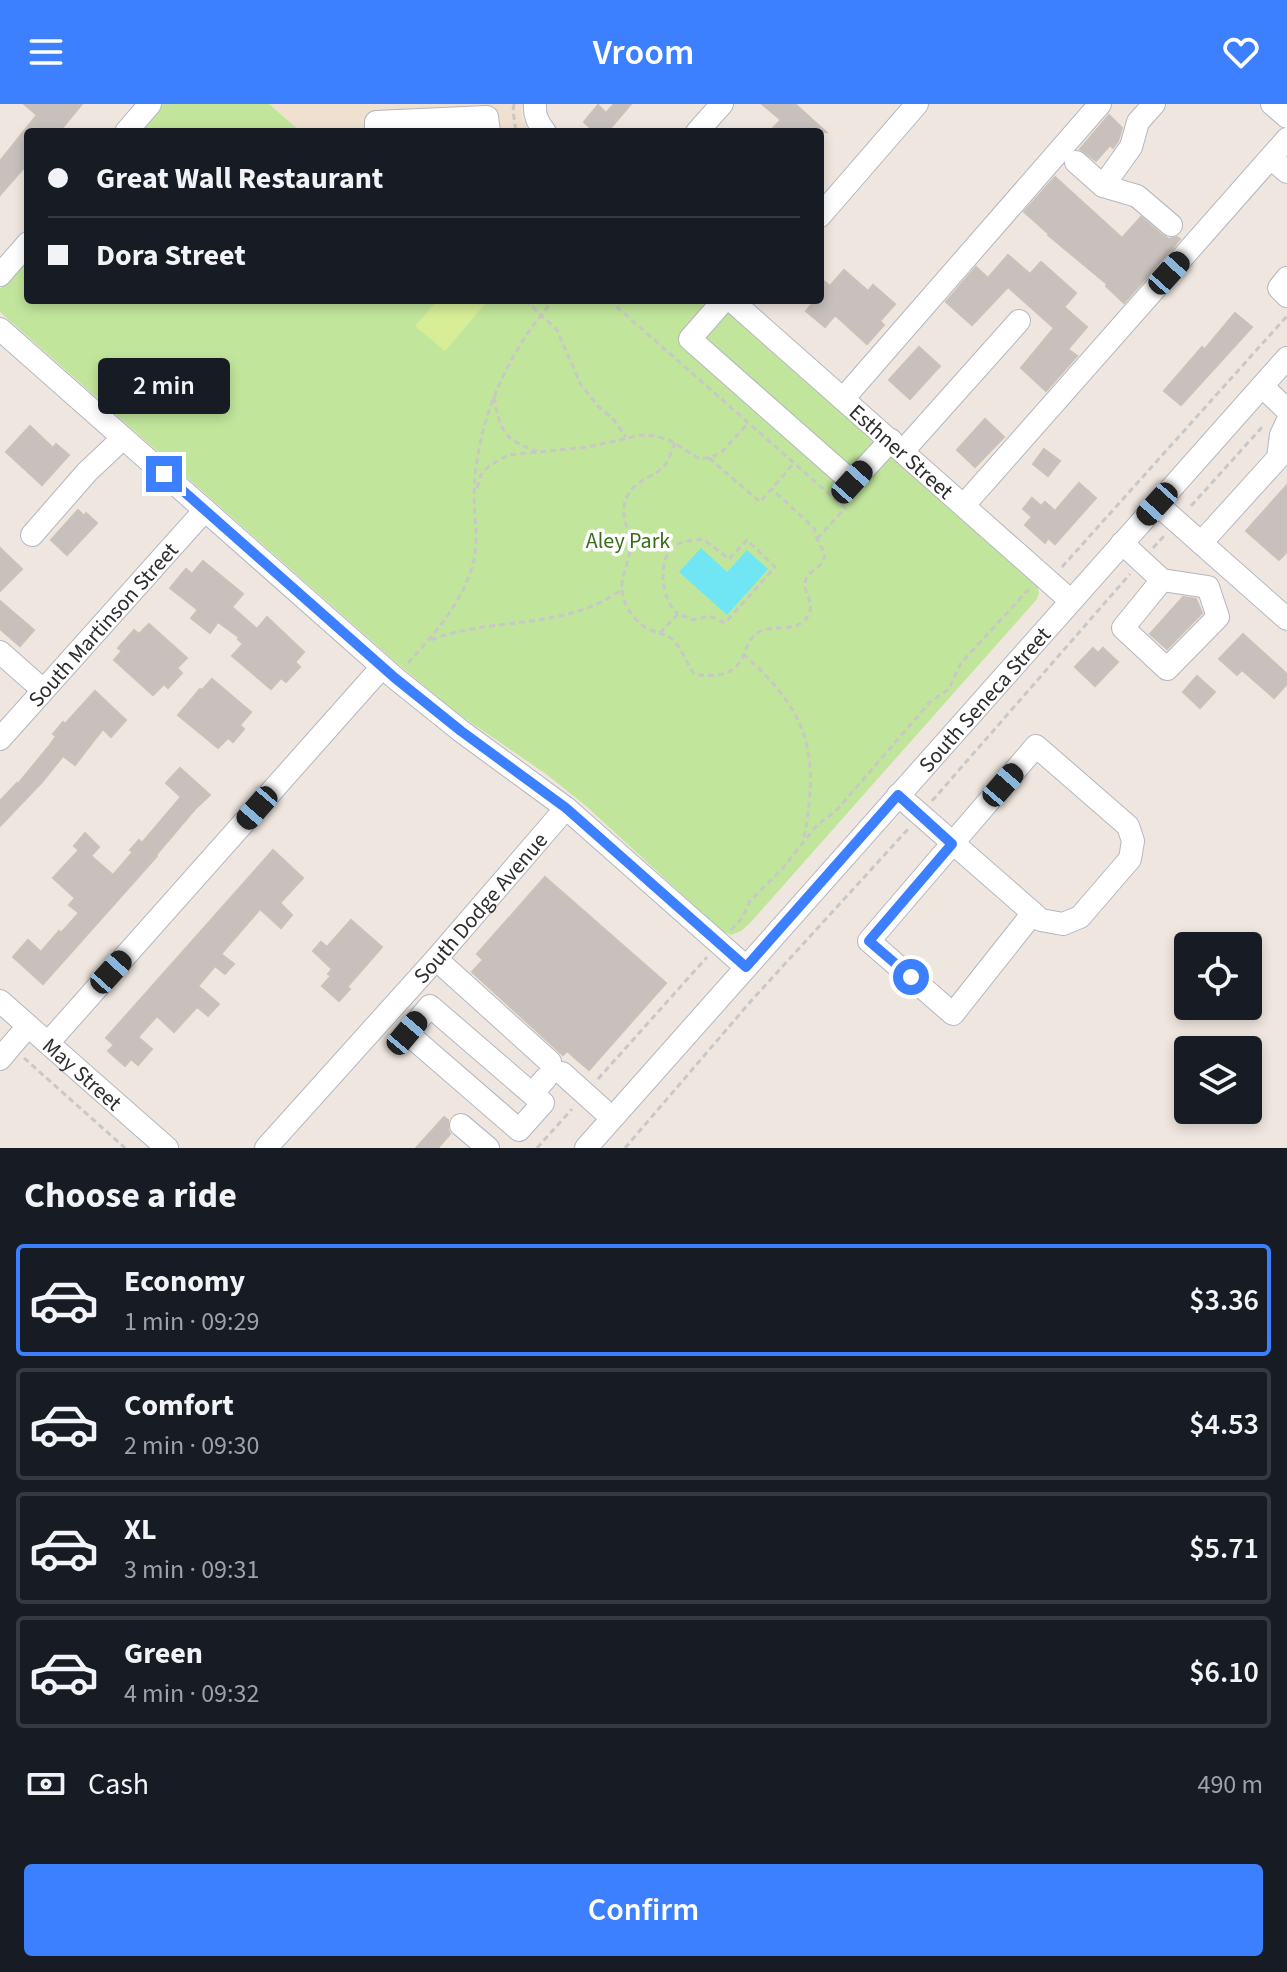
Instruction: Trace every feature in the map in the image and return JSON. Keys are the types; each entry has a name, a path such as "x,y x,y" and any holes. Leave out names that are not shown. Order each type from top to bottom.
{"street":[{"path":"129,128 150,104"},
{"path":"535,104 534,111 541,128"},
{"path":"701,128 722,104"},
{"path":"824,211 917,104"},
{"path":"843,399 1100,104"},
{"path":"1103,186 1131,147 1138,122 1154,104"},
{"path":"1272,104 1287,117"},
{"path":"376,128 376,122 487,117 488,128"},
{"path":"964,505 1279,165 1287,139"},
{"path":"1076,162 1103,186 1137,196 1171,225"},
{"path":"0,275 24,248"},
{"path":"1287,278 1279,288 1287,296"},
{"path":"734,304 690,339 852,482 897,446 1019,321"},
{"name":"Esthner Street","path":"738,304 1071,601"},
{"path":"0,329 389,672 461,731 566,808 746,967"},
{"name":"South Seneca Street","path":"586,1148 1287,358"},
{"path":"1262,386 1287,410"},
{"path":"1201,543 1278,458 1281,435 1287,422"},
{"path":"32,535 87,472 123,438"},
{"path":"1157,504 1287,619"},
{"name":"South Martinson Street","path":"0,739 205,510"},
{"path":"1122,543 1162,580 1208,587"},
{"path":"1208,587 1227,566"},
{"path":"1162,580 1123,628 1167,669 1218,617 1208,587"},
{"path":"0,652 43,690"},
{"path":"48,1043 389,672"},
{"path":"898,795 952,844 1033,913 1041,920 1063,924 1080,917 1130,859 1133,841 1128,826 1036,746 952,844 869,941 953,1014 1033,913"},
{"name":"South Dodge Avenue","path":"266,1148 436,959 566,808"},
{"path":"436,959 548,1076"},
{"path":"410,988 430,1006 548,1076 585,1094 612,1118"},
{"name":"May Street","path":"0,1001 167,1148"},
{"path":"430,1006 407,1033 519,1130 543,1103 548,1076"},
{"path":"5,1053 28,1026"},
{"path":"461,1125 488,1148"}],"path":[{"path":"514,104 516,128"},
{"path":"530,304 557,330 581,385 626,437"},
{"path":"389,672 428,641 457,604 477,548 474,495 479,447 494,397 508,366 550,304"},
{"path":"614,304 845,508 817,539"},
{"path":"537,1148 742,918 750,901 782,869 818,824 835,812 930,702 949,689 961,663 1029,589 1063,567 1287,316"},
{"path":"494,397 498,419 507,436 519,445 541,452"},
{"path":"474,495 481,475 497,459 508,455 588,447 641,435 656,436 675,443 698,458 709,458 722,452 748,423"},
{"path":"625,1148 751,1001 920,815 1262,427"},
{"path":"675,443 664,467 633,487 626,499 624,523 630,545 622,589 634,617 649,630 669,636 694,674 710,677 728,672 740,662 750,637 764,629 796,626 809,613 811,607 805,583 825,554 814,528 772,489"},
{"path":"709,458 760,502 794,463"},
{"path":"703,539 729,559 747,540 775,567 725,623 710,616 693,620 678,614 664,592 664,561 672,548 689,540 703,539"},
{"path":"428,641 464,630 572,614 622,589"},
{"path":"660,633 678,614"},
{"path":"743,654 769,677 800,723 812,777 810,810 803,844"},
{"path":"5,1053 125,1148"}],"shaded area":[{"path":"269,104 521,104 521,117 527,128 296,128"}],"green space":[{"path":"163,104 269,104 296,128 142,128"},
{"name":"Aley Park","path":"24,262 24,304 721,304 1037,585 1039,593 1037,599 750,923 731,935 722,931 586,806 546,774 457,713 398,664 0,312 0,289"},
{"path":"434,304 485,304 445,351 415,326"}],"water":[{"path":"701,548 727,572 747,550 768,569 727,615 679,572"}],"building":[{"path":"24,104 82,104 62,128 27,128 37,115"},
{"path":"614,104 631,104 610,128 591,128 584,122 598,105 606,113"},
{"path":"762,104 795,104 822,128 773,128 781,120"},
{"path":"1109,115 1122,128 1113,148 1110,145 1096,161 1080,149"},
{"path":"24,131 24,168 0,195 0,161"},
{"path":"1055,177 1122,238 1141,217 1163,236 1180,239 1124,303 1107,284 1024,212"},
{"path":"1008,255 1030,274 1041,262 1076,293 1064,307 1087,327 1068,349 1077,356 1046,391 1021,368 1054,328 1008,287 972,325 946,302 976,267 988,278"},
{"path":"844,270 868,291 873,285 895,304 880,321 884,325 867,344 835,315 825,327 806,311 812,304 824,304 824,281 830,286"},
{"path":"1235,313 1252,327 1181,405 1164,391"},
{"path":"919,347 940,366 910,399 889,380"},
{"path":"985,419 1004,437 975,467 957,450"},
{"path":"30,426 53,448 56,444 69,455 42,485 6,452"},
{"path":"1044,449 1060,461 1048,476 1033,464"},
{"path":"1079,483 1096,498 1055,544 1048,538 1045,543 1025,525 1032,517 1023,509 1032,498 1041,506 1045,502 1055,511"},
{"path":"1287,485 1287,552 1279,560 1246,531"},
{"path":"78,510 97,523 67,555 51,540"},
{"path":"0,548 22,569 0,591"},
{"path":"203,561 243,594 232,607 257,629 267,617 304,652 295,662 300,667 286,682 281,678 271,689 232,656 243,644 240,638 218,622 210,633 191,618 198,610 170,588 186,569 192,574"},
{"path":"1183,597 1196,599 1202,613 1167,649 1150,634"},
{"path":"0,601 34,630 20,646 0,629"},
{"path":"149,624 187,658 177,668 182,673 168,688 164,684 153,695 114,660 122,651 118,648 134,630 139,634"},
{"path":"1243,634 1287,674 1287,684 1274,698 1242,670 1237,675 1219,659"},
{"path":"1093,648 1098,653 1103,648 1118,662 1095,686 1075,667"},
{"path":"1197,676 1215,692 1200,708 1183,692"},
{"path":"212,679 251,712 240,725 244,729 233,742 228,738 218,748 178,715"},
{"path":"95,691 126,720 111,737 103,729 75,765 63,756 0,826 0,801 50,745 56,736 53,734 63,722 65,724"},
{"path":"180,768 210,795 43,984 13,957 28,940 41,952 79,913 69,905 75,898 53,878 79,850 74,846 85,833 99,847 91,856 113,875 133,852 130,850 139,840 142,843 181,797 166,783"},
{"path":"273,850 303,878 280,903 292,915 281,928 260,909 221,954 234,964 225,974 215,966 198,986 219,1004 208,1016 197,1007 174,1032 157,1016 138,1037 152,1049 138,1065 131,1059 125,1066 108,1051 114,1045 106,1038"},
{"path":"545,877 666,983 589,1070 567,1051 563,1055 472,972 483,960 477,954"},
{"path":"351,920 382,947 347,987 350,989 339,1001 322,986 331,976 328,974 332,969 313,951 321,942 327,947"},
{"path":"444,1117 448,1120 450,1134 438,1148 416,1148"}],"route":[{"path":"164,474 395,678 566,808 746,967 898,795 952,844 869,941 911,977"}]}
